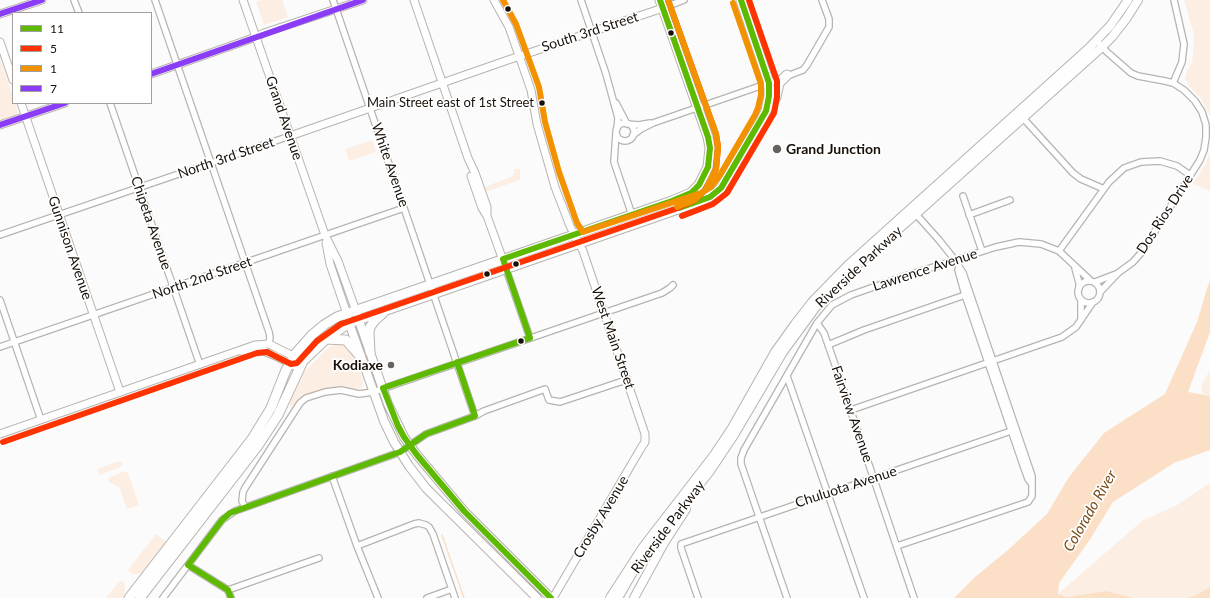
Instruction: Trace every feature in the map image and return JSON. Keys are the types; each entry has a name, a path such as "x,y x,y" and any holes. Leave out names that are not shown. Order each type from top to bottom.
{"highway":[{"path":"741,0 769,83 769,96 766,112"},
{"path":"130,598 252,439 271,408 286,370 303,344 330,321 348,319 432,289 506,269 632,215 683,197 695,190 704,177 708,167 710,148 708,137 661,4"},
{"path":"370,352 369,333 370,327 375,320 388,310 432,289 503,259 704,200 716,193 727,180 776,97 779,83 787,75"},
{"path":"357,315 388,310"},
{"path":"140,598 266,435 278,415 302,365 326,339 348,319"},
{"path":"326,339 346,340 360,356"}],"main road":[{"name":"Riverside Parkway","path":"610,598 643,547 714,455 732,428 776,352 812,302 839,274 1023,118 1099,44 1128,0"},
{"name":"Riverside Parkway","path":"618,598 633,572 654,542 710,471 734,435 783,352 816,307 854,267 913,211 1099,44 1112,37 1138,0"},
{"name":"Grand Avenue","path":"357,315 393,416 410,445 445,490 464,511 540,588 552,598"},
{"path":"348,319 384,421 400,452 426,488 536,596"},
{"path":"634,598 664,543 710,471"}],"street":[{"path":"0,14 42,0"},
{"path":"74,0 79,12"},
{"path":"155,0 246,262 269,332 269,344"},
{"name":"Grand Avenue","path":"243,0 325,235 338,261 357,315"},
{"name":"White Avenue","path":"333,0 475,416"},
{"path":"152,74 264,33 363,0"},
{"path":"414,0 468,158 487,207 487,216 530,338"},
{"name":"West Main Street","path":"494,0 509,27 530,90 537,124 551,174 570,226 583,251 628,380 645,434"},
{"path":"581,0 606,74 618,122 613,157 614,164 632,215"},
{"name":"South 3rd Street","path":"519,56 592,32 661,4 684,0"},
{"path":"615,149 620,144 630,139 641,129 653,123 803,70 828,27 829,19 822,0"},
{"path":"1173,84 1182,62 1184,44 1174,0"},
{"path":"0,42 12,77"},
{"name":"Dos Rios Drive","path":"1099,44 1131,73 1173,84 1184,90 1195,101 1202,112 1206,125 1204,150 1141,253 1133,262 1118,273 1100,292"},
{"name":"North 3rd Street","path":"0,236 519,56"},
{"path":"612,98 617,103 627,124 633,129 633,136"},
{"name":"Gunnison Avenue","path":"21,104 120,392"},
{"path":"0,125 62,104"},
{"name":"Chipeta Avenue","path":"110,104 200,365"},
{"path":"1023,118 1073,173 1081,179 1104,189"},
{"path":"616,131 621,124 639,125 653,123"},
{"path":"616,131 620,139 626,141"},
{"path":"1059,251 1104,189 1116,175 1133,164 1160,161 1170,163 1190,175"},
{"path":"963,196 982,251"},
{"path":"969,215 1010,200"},
{"name":"North 2nd Street","path":"0,347 404,208"},
{"path":"913,211 940,240 963,273 1012,431 1028,479 1032,484"},
{"name":"Grand Avenue","path":"325,235 330,264 348,319"},
{"name":"Lawrence Avenue","path":"759,517 740,461 744,450 818,322 832,306 846,297 1009,243 1024,242 1041,244 1059,251 1093,282"},
{"path":"897,546 1028,502 1032,496 1032,476 965,295 958,266"},
{"path":"1074,266 1079,283 1081,321"},
{"name":"Dos Rios Drive","path":"1093,282 1118,273"},
{"path":"851,410 991,363 1062,337 1076,327 1093,302 1097,300 1100,292 1098,285 1093,282 1083,282 1079,289"},
{"path":"245,507 242,500 245,488 302,401 306,398 325,392 341,390 364,394 373,392 662,293 673,285"},
{"path":"828,345 864,330 965,295"},
{"path":"0,300 41,420"},
{"path":"1081,300 1085,302 1093,302"},
{"name":"Fairview Avenue","path":"818,322 824,333 851,410 914,598"},
{"path":"0,434 256,345 269,344 302,365"},
{"path":"240,351 264,351 292,360"},
{"path":"787,376 864,598"},
{"path":"163,598 222,520 230,513 400,452 426,434 475,416 484,411 545,390 549,400 560,402 628,380"},
{"name":"Chuluota Avenue","path":"698,598 681,548 681,544 1012,431"},
{"name":"Crosby Avenue","path":"552,598 645,442 645,434"},
{"path":"332,476 357,546 378,598"},
{"path":"759,517 787,598"},
{"path":"357,546 414,524 424,524 431,530 455,598"},
{"path":"228,590 319,558"},
{"path":"188,565 228,590 231,598"},
{"path":"427,598 452,589"}],"shaded area":[{"path":"262,0 282,0 288,17 264,25 256,2"},
{"path":"746,0 749,0 765,47 762,47"},
{"path":"1184,0 1210,0 1210,116 1201,99 1189,86 1185,79 1187,71 1192,63 1194,44 1193,31"},
{"path":"0,59 12,94 12,104 15,104 18,113 17,115 0,121"},
{"path":"372,140 376,152 349,161 345,149"},
{"path":"1210,152 1210,191 1193,184 1205,165"},
{"path":"515,169 520,169 520,180 485,192 485,187 513,176"},
{"path":"338,343 344,343 354,353 363,381 362,387 357,390 340,387 322,389 304,396 298,401 294,408 289,404 304,372 328,348"},
{"path":"1210,370 1210,396 1203,394 1201,390 1202,384"},
{"path":"120,461 123,464 121,467 99,475 97,469"},
{"path":"122,472 127,472 139,505 127,509 119,487 109,482 108,478"},
{"path":"1210,483 1210,587 1194,596 1186,598 1134,598 1107,591 1066,597 1058,594 1142,521 1177,505"},
{"path":"156,534 167,542 144,571 138,574 132,574 128,570"},
{"path":"122,581 125,585 125,592 122,598 106,598 118,583"}],"water":[{"name":"Colorado River","path":"1210,279 1210,332 1188,392 1210,396 1210,450 1174,463 1113,502 1089,541 1059,583 1058,594 1066,597 1107,591 1134,598 954,598 975,577 1008,550 1047,514 1069,477 1104,433 1165,394 1197,322"},
{"path":"1210,587 1210,598 1186,598 1194,596"}],"waterway":[{"path":"442,535 464,598"}],"transit line":[{"name":"7","path":"0,14 42,0"},
{"name":"7","path":"152,74 363,0"},
{"name":"1","path":"503,0 516,24 539,87 545,122 559,172 577,223 583,232 701,193 711,187 720,175 755,115 761,95 761,84 733,3"},
{"name":"11","path":"551,598 464,511 417,455 398,426 383,388 530,338 503,259 672,201 691,193 699,185 708,167 710,148 708,137 660,0"},
{"name":"5","path":"3,442 257,353 267,352 291,364 297,363 317,341 341,324 675,209 695,200 705,190 716,169 718,147 716,134 668,0"},
{"name":"1","path":"668,0 716,134 718,147 716,169 706,189 695,200 677,207"},
{"name":"11","path":"679,208 710,197 721,188 766,111 769,96 769,83 741,0"},
{"name":"5","path":"682,216 713,204 727,193 774,113 777,97 777,81 749,0"},
{"name":"7","path":"0,125 62,104"},
{"name":"11","path":"231,598 228,590 188,565 222,520 230,513 400,452 426,434 475,416 457,362"}],"place":[{"name":"Main Street east of 1st Street","path":"542,103"},
{"name":"Grand Junction","path":"777,149"},
{"name":"Kodiaxe","path":"391,365"}]}
